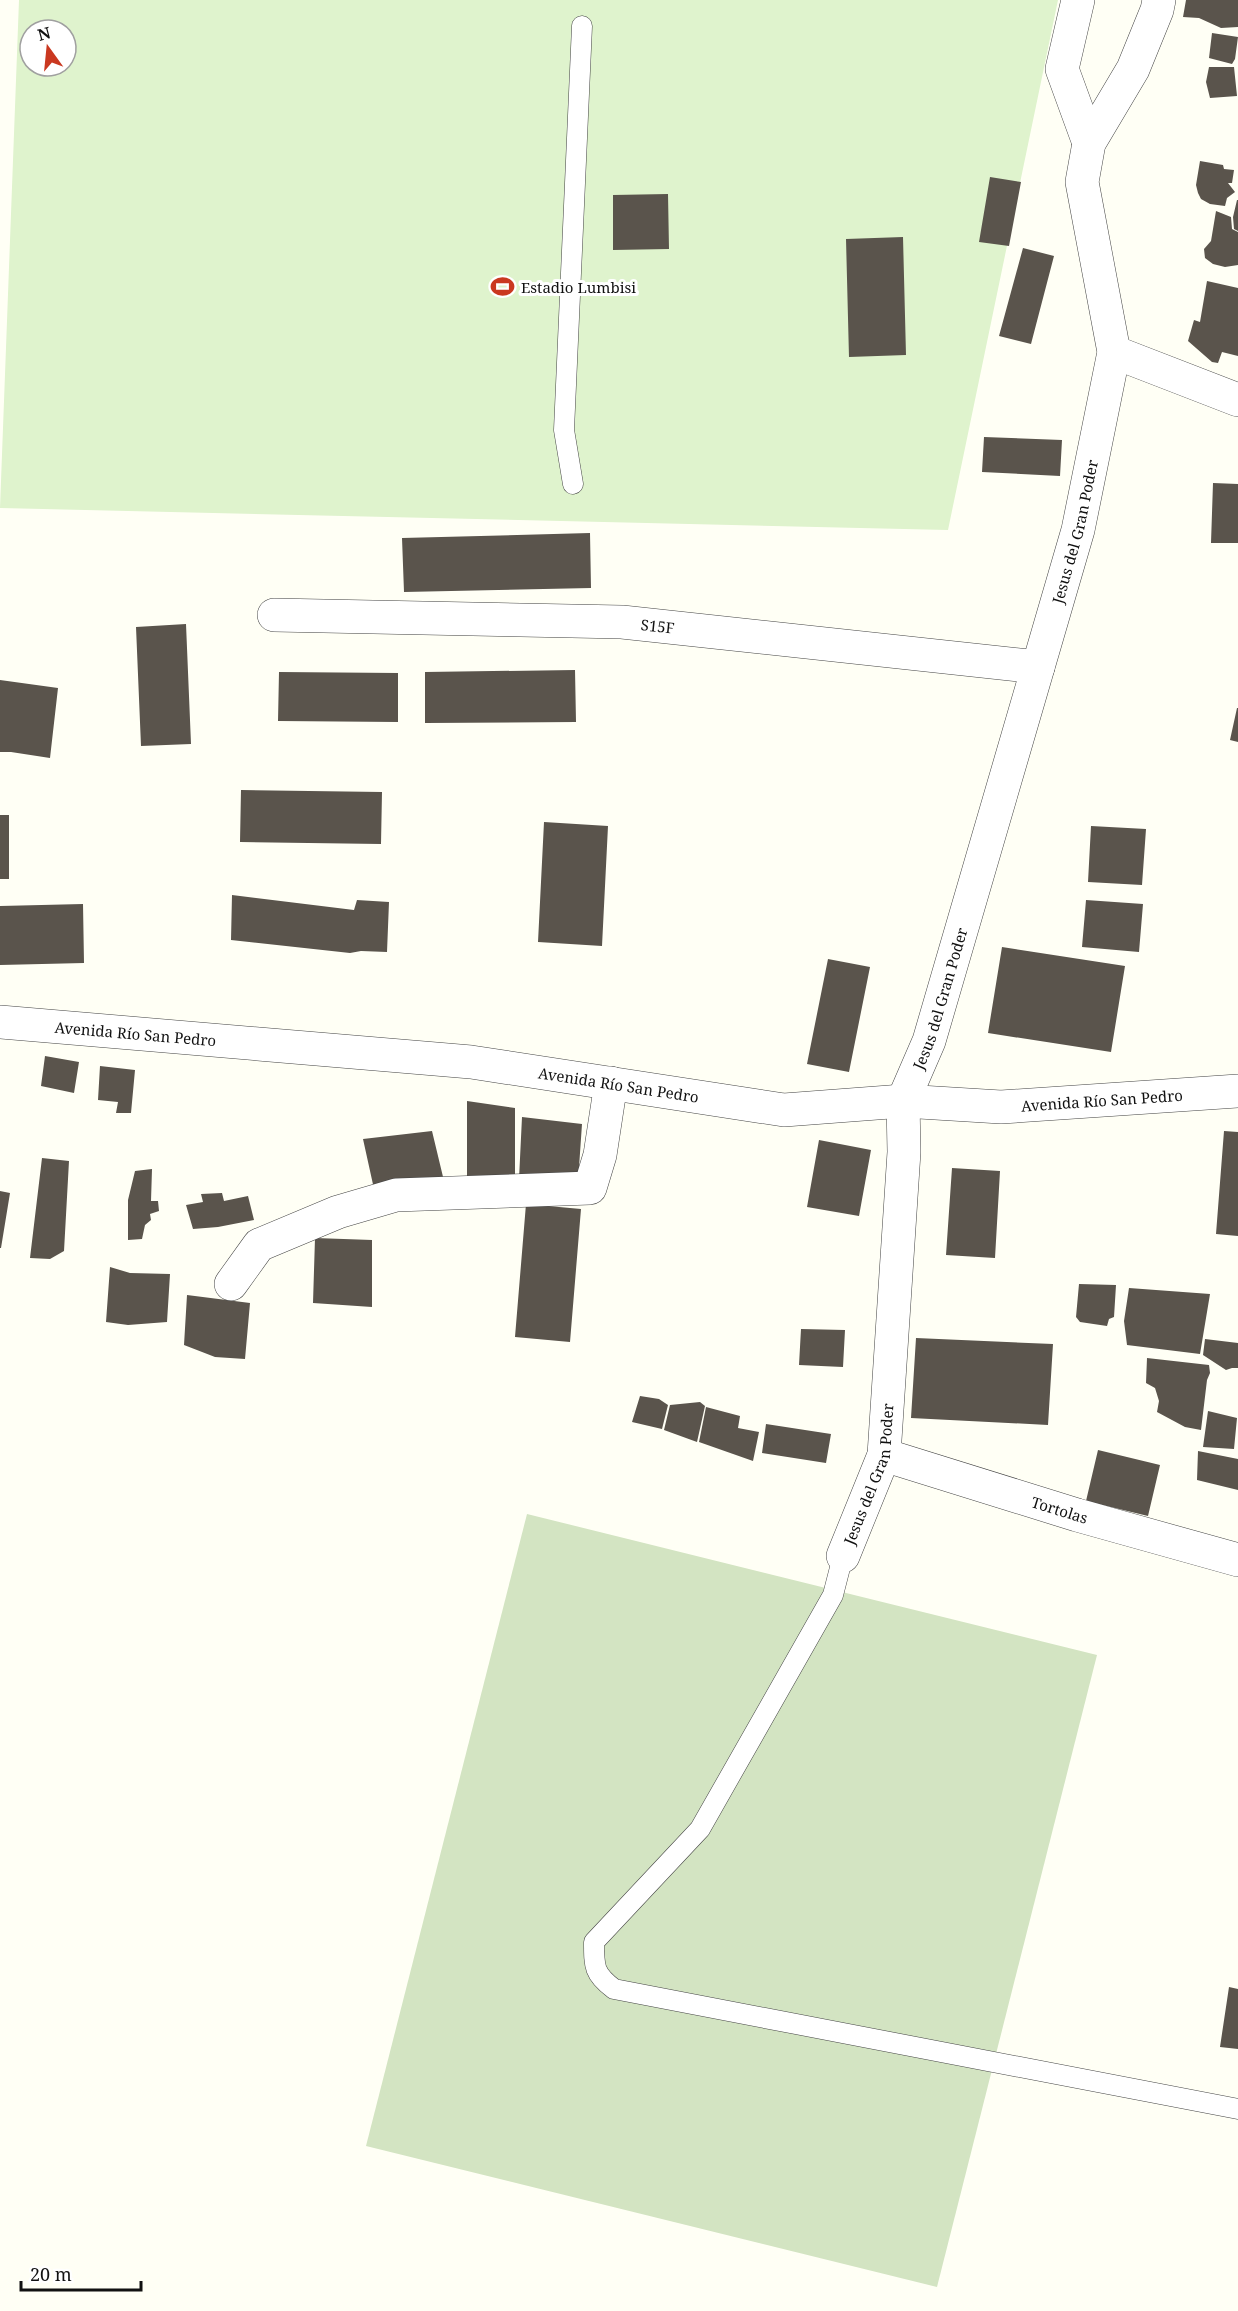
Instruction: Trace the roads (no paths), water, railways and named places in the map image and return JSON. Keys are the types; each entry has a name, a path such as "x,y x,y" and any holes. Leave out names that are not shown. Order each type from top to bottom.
{"street":[{"path":"1078,0 1062,69 1089,143"},
{"name":"Jesus del Gran Poder","path":"843,1556 884,1455 903,1152 903,1101 929,1041 1078,530 1114,352 1082,182 1089,143 1133,69 1159,0"},
{"path":"1114,352 1238,400"},
{"name":"S15F","path":"274,615 622,622 1038,667"},
{"name":"Avenida Río San Pedro","path":"0,1022 471,1062 784,1110 903,1101 1001,1107 1238,1091"},
{"path":"231,1284 259,1245 338,1212 396,1195 590,1188 600,1155 611,1083"},
{"name":"Tortolas","path":"884,1455 1077,1515 1238,1560"}],"lane":[{"path":"573,484 564,430 582,26"},
{"name":"Jesus del Gran Poder","path":"843,1556 833,1595 700,1829 594,1942 594,1964 600,1979 614,1989 1238,2109"}],"place":[{"name":"Estadio Lumbisi","path":"503,287"}]}
